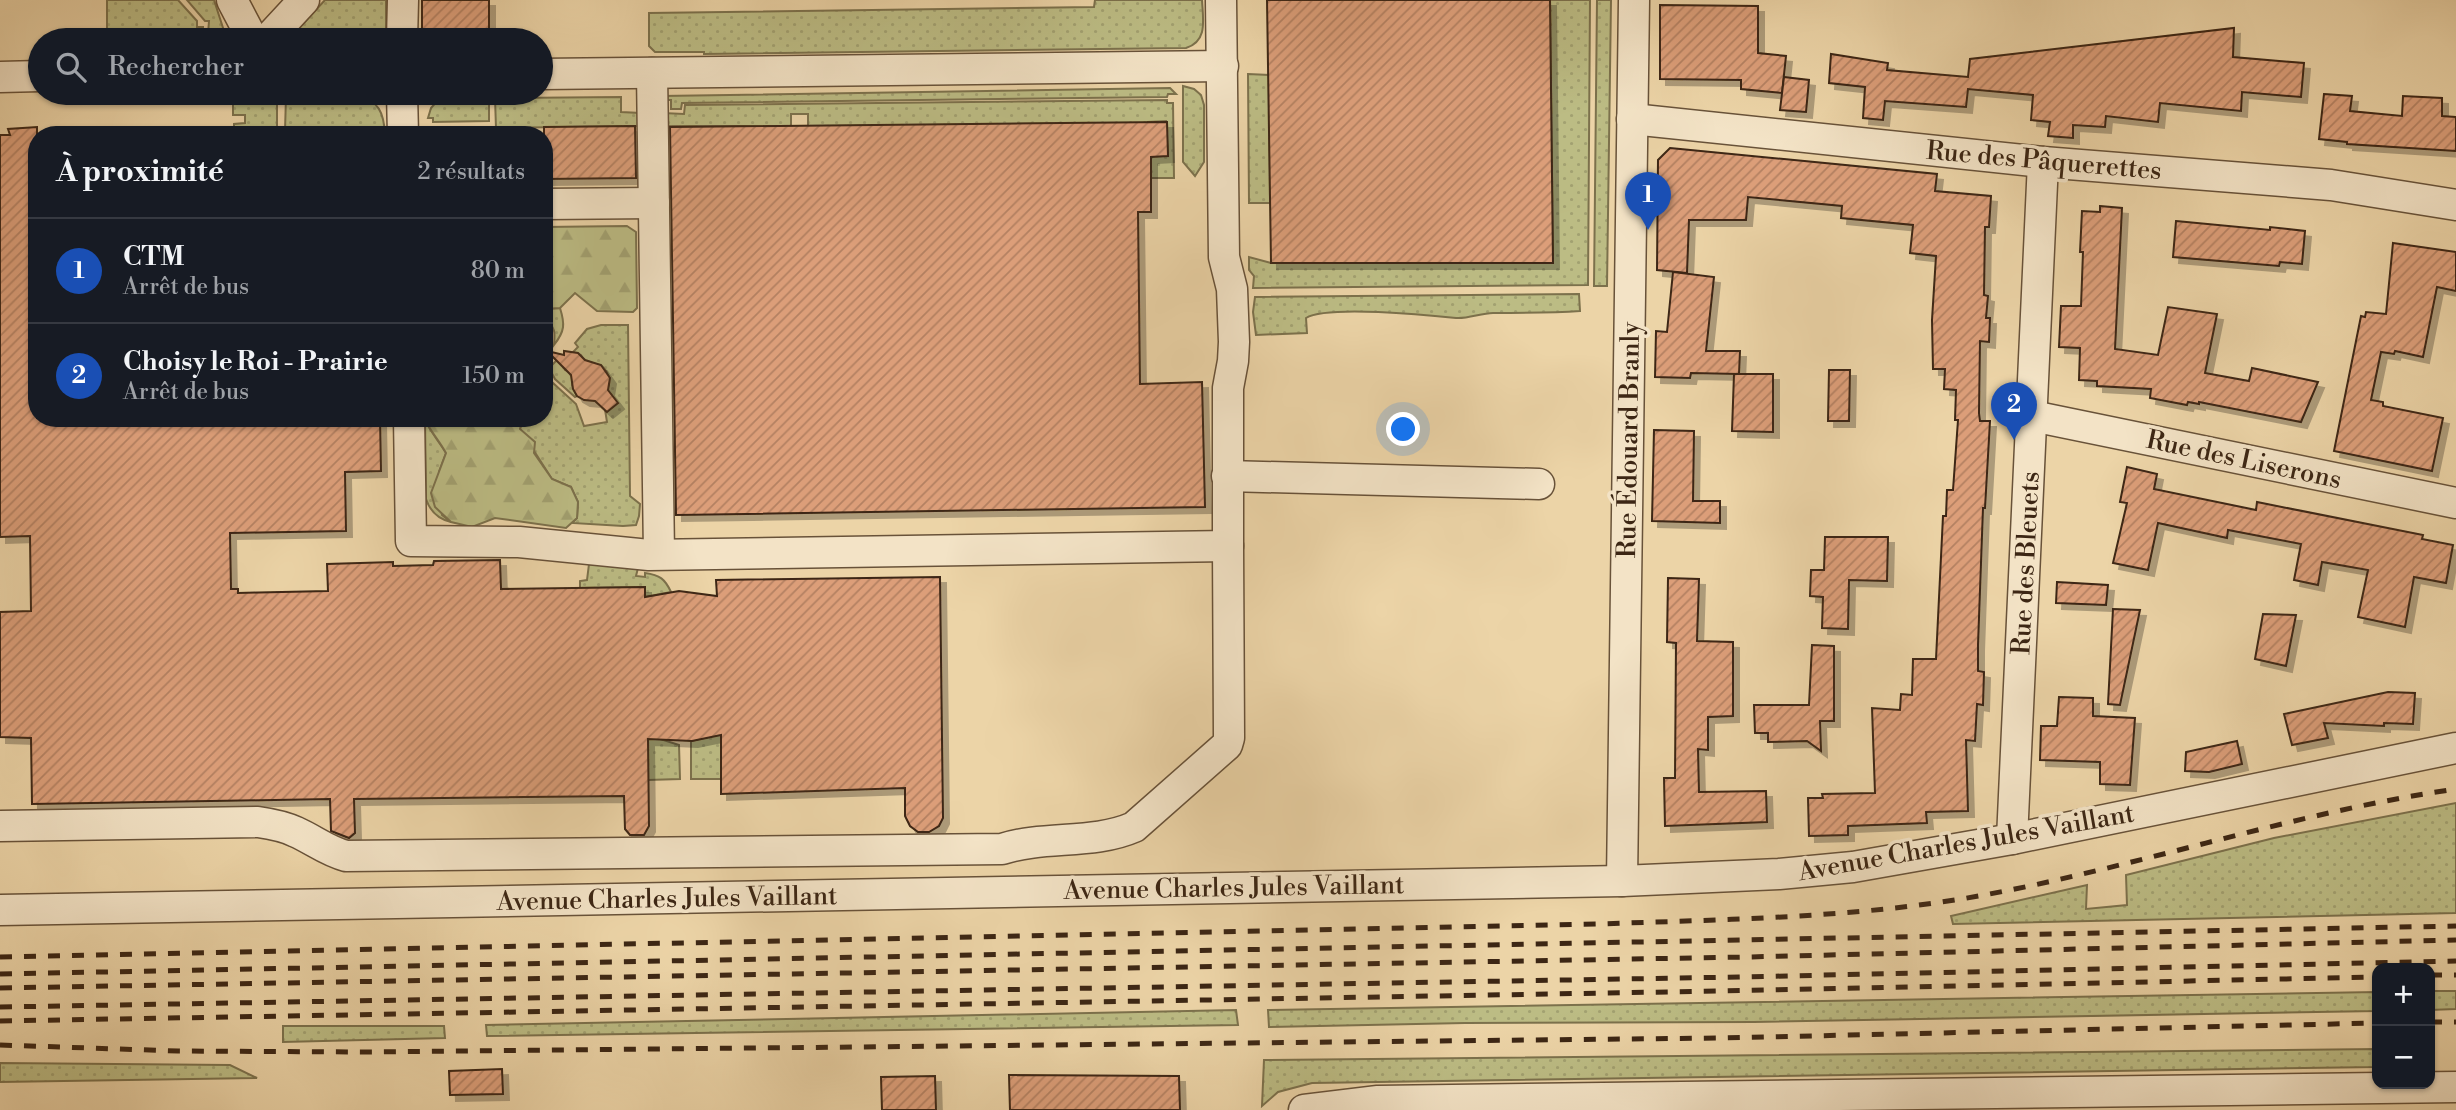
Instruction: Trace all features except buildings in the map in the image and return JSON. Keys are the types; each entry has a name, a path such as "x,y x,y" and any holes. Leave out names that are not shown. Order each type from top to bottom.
{"street":[{"path":"232,0 247,28"},
{"path":"278,28 304,0"},
{"path":"402,28 403,0"},
{"path":"0,826 258,822 298,832 330,852 346,856 1002,849 1031,841 1118,834 1134,827 1227,745 1229,738 1228,388 1234,342 1232,289 1225,266 1222,0"},
{"name":"Rue Édouard Branly","path":"1622,881 1634,0"},
{"path":"553,74 1223,66"},
{"path":"652,73 659,554"},
{"path":"0,77 28,76"},
{"path":"402,105 403,126"},
{"name":"Rue des Pâquerettes","path":"1632,119 2043,162 2331,185 2456,205"},
{"name":"Rue des Bleuets","path":"2012,839 2043,162"},
{"path":"553,204 654,203"},
{"name":"Rue des Liserons","path":"2032,416 2456,503"},
{"path":"409,427 411,541 519,542 659,554 1228,546"},
{"path":"1227,476 1539,484"},
{"name":"Avenue Charles Jules Vaillant","path":"0,910 1622,881 1779,874 1853,867 2012,839 2456,748"},
{"path":"1304,1110 1378,1101 2456,1087"}],"green space":[{"path":"107,0 178,0 197,21 197,27 203,27 203,28 107,28"},
{"path":"187,0 214,0 223,28 208,28 209,21 205,21"},
{"path":"325,0 386,0 386,28 299,28"},
{"path":"1095,0 1202,0 1203,29 1198,40 1186,48 704,54 655,52 649,46 649,13 1094,7"},
{"path":"1550,0 1590,0 1588,285 1253,288 1254,276 1249,270 1249,257 1271,263 1553,263"},
{"path":"1597,0 1611,0 1607,286 1594,286"},
{"path":"1248,74 1269,75 1270,203 1249,203"},
{"path":"1183,86 1194,89 1201,95 1204,105 1204,162 1195,176 1183,162"},
{"path":"1170,88 1176,94 1168,94 1167,97 682,103 681,109 671,109 671,100 661,100 661,96"},
{"path":"621,97 621,112 640,113 638,126 496,126 495,105 553,105 553,98"},
{"path":"1167,100 1167,103 1173,103 1174,178 1137,178 808,126 808,114 791,114 791,126 663,126 663,113 684,114 685,105","holes":["1166,121 1168,156 1149,156 1148,122"]},
{"path":"233,105 277,105 277,126 234,126 245,123 245,115 233,115"},
{"path":"286,105 376,105 384,126 285,126"},
{"path":"434,105 489,105 489,121 433,122 433,118 428,118"},
{"path":"627,226 636,232 637,308 633,312 597,311 575,293 560,308 553,308 553,227"},
{"path":"1579,294 1580,311 1488,313 1461,318 1355,311 1317,314 1306,318 1307,333 1256,335 1253,312 1255,297"},
{"path":"553,308 560,308 563,319 560,336 554,345 555,337"},
{"path":"601,325 628,325 630,496 640,504 636,525 572,523 577,518 578,502 571,487 552,479 520,429 553,427 553,383 576,404 584,426 607,422 603,397 608,388 609,376 601,365 586,363 581,355 573,352 578,347 575,343 587,329"},
{"path":"559,358 565,370 573,373 572,385 577,396 555,379 553,364"},
{"path":"425,427 429,427 446,453 439,472 442,515 451,522 435,514 426,499"},
{"path":"429,427 521,427 535,442 534,453 552,479 571,487 578,502 577,518 566,528 495,518 472,527 451,522 435,507 431,493 446,453"},
{"path":"589,564 638,568 636,576 645,577 645,573 658,576 671,592 645,597 645,587 580,588 580,581 587,580"},
{"path":"721,734 721,779 691,779 691,741"},
{"path":"648,735 679,745 680,779 648,780"},
{"path":"2456,803 2456,913 1953,924 1951,916 2087,885 2086,909 2127,905 2126,875 2274,838"},
{"path":"2435,991 2456,991 2456,1009 2435,1010"},
{"path":"2372,992 2372,1011 1754,1022 1269,1027 1268,1010"},
{"path":"1236,1010 1238,1025 487,1036 486,1025"},
{"path":"283,1026 444,1026 445,1038 283,1042"},
{"path":"2372,1049 2372,1067 1312,1083 1278,1092 1262,1106 1264,1060"},
{"path":"0,1063 230,1065 257,1078 0,1082"}],"railway":[{"path":"0,957 1598,924 1803,916 1904,907 2005,891 2118,866 2342,810 2456,789"},
{"path":"0,974 2456,926"},
{"path":"0,988 1747,957 2456,940"},
{"path":"0,1007 1739,977 2456,961"},
{"path":"2435,975 2456,975"},
{"path":"0,1021 2372,977"},
{"path":"2435,1022 2456,1022"},
{"path":"0,1045 178,1051 370,1052 1720,1038 2372,1023"}],"place":[{"name":"CTM","path":"1648,230"},
{"name":"Choisy le Roi - Prairie","path":"2014,440"}]}
